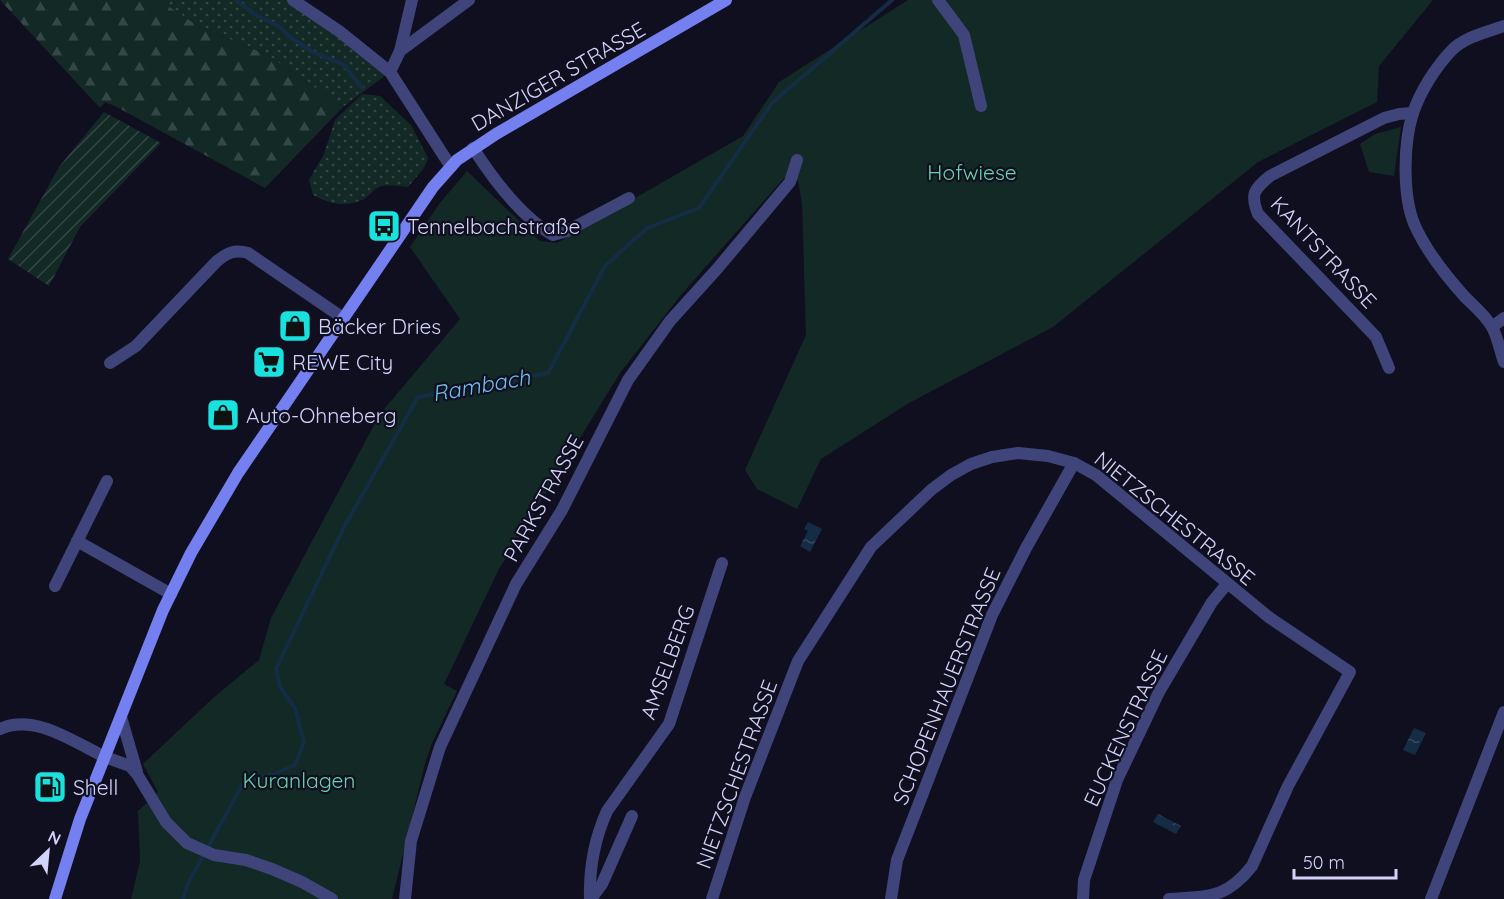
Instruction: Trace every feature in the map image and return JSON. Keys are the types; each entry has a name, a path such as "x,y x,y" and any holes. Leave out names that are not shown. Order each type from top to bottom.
{"main road":[{"name":"DANZIGER STRASSE","path":"55,899 80,819 171,594 198,540 234,478 420,205 451,166 473,148 726,0"}],"street":[{"path":"293,0 339,31 390,72 451,166"},
{"path":"390,72 400,51 412,0"},
{"path":"400,51 469,0"},
{"path":"938,0 964,35 981,106"},
{"path":"1504,26 1468,39 1452,50 1433,75 1413,114 1408,142 1407,168 1408,199 1416,229 1432,255 1456,286 1492,327 1504,362"},
{"name":"KANTSTRASSE","path":"1389,368 1376,337 1258,214 1253,202 1258,185 1270,176 1384,118 1399,114 1413,114"},
{"name":"DANZIGER STRASSE","path":"473,148 489,174 539,227 553,235 567,231 629,198"},
{"name":"PARKSTRASSE","path":"405,899 411,841 440,747 516,584 562,510 628,380 670,321 790,182 797,160"},
{"path":"110,363 136,346 216,262 228,253 239,250 248,253 343,318"},
{"path":"1492,327 1504,318"},
{"name":"NIETZSCHESTRASSE","path":"712,899 745,797 798,661 871,547 931,490 951,475 971,464 992,457 1018,453 1048,456 1074,463 1096,475 1270,618 1350,672 1288,786 1252,866 1244,878 1226,893 1169,899"},
{"name":"SCHOPENHAUERSTRASSE","path":"891,899 897,860 992,615 1026,548 1074,463"},
{"path":"55,586 107,481"},
{"path":"77,541 171,594"},
{"name":"AMSELBERG","path":"590,899 590,863 600,827 607,812 669,724 722,563"},
{"name":"EUCKENSTRASSE","path":"1083,899 1084,880 1095,841 1118,780 1159,692 1212,602 1227,584"},
{"path":"1431,899 1504,712"},
{"path":"121,717 140,779 177,835 187,843 208,853 246,860 272,869 332,899"},
{"path":"0,729 18,723 43,728 105,757 140,779"},
{"name":"AMSELBERG","path":"590,899 602,884 633,816"}],"green space":[{"path":"0,0 159,0 195,24 269,56 343,107 265,188 115,106 105,102 100,108"},
{"path":"159,0 293,0 390,72 343,107 269,56 195,24"},
{"path":"908,0 1433,0 1379,66 1377,102 1258,162 1053,327 909,403 821,459 797,509 757,489 745,470 806,335 802,203 798,181 784,178 680,296 620,373 498,571 444,684 457,691 432,743 425,764 392,899 131,899 140,861 138,811 158,792 143,764 213,698 259,660 271,618 380,414 460,319 410,247 439,204 467,171 540,241 557,243 743,136 779,82"},
{"path":"362,94 380,96 411,125 428,158 424,168 408,187 390,185 379,187 357,202 338,204 326,201 313,195 309,180 324,154 335,120"},
{"path":"104,112 161,143 80,227 49,286 8,259 59,167"},
{"path":"1401,127 1394,176 1369,172 1360,144 1375,134"}],"water":[{"path":"808,522 822,529 810,552 800,546 808,531 804,529"},
{"path":"1414,728 1426,733 1415,755 1403,750"},
{"path":"1158,814 1181,826 1176,834 1153,822"}],"waterway":[{"path":"236,0 254,14 280,27 290,37 313,52 343,64 362,88"},
{"name":"Rambach","path":"183,899 188,883 244,782 274,774 295,765 304,742 295,708 280,687 276,669 344,527 418,397 548,373 605,266 647,228 699,208 772,103 892,0"}],"place":[{"name":"Tennelbachstraße","path":"384,226"},
{"name":"Bäcker Dries","path":"295,326"},
{"name":"REWE City","path":"269,362"},
{"name":"Auto-Ohneberg","path":"223,415"},
{"name":"Shell","path":"50,787"}],"park label":[{"name":"Hofwiese","path":"972,172"},
{"name":"Kuranlagen","path":"299,780"}]}
